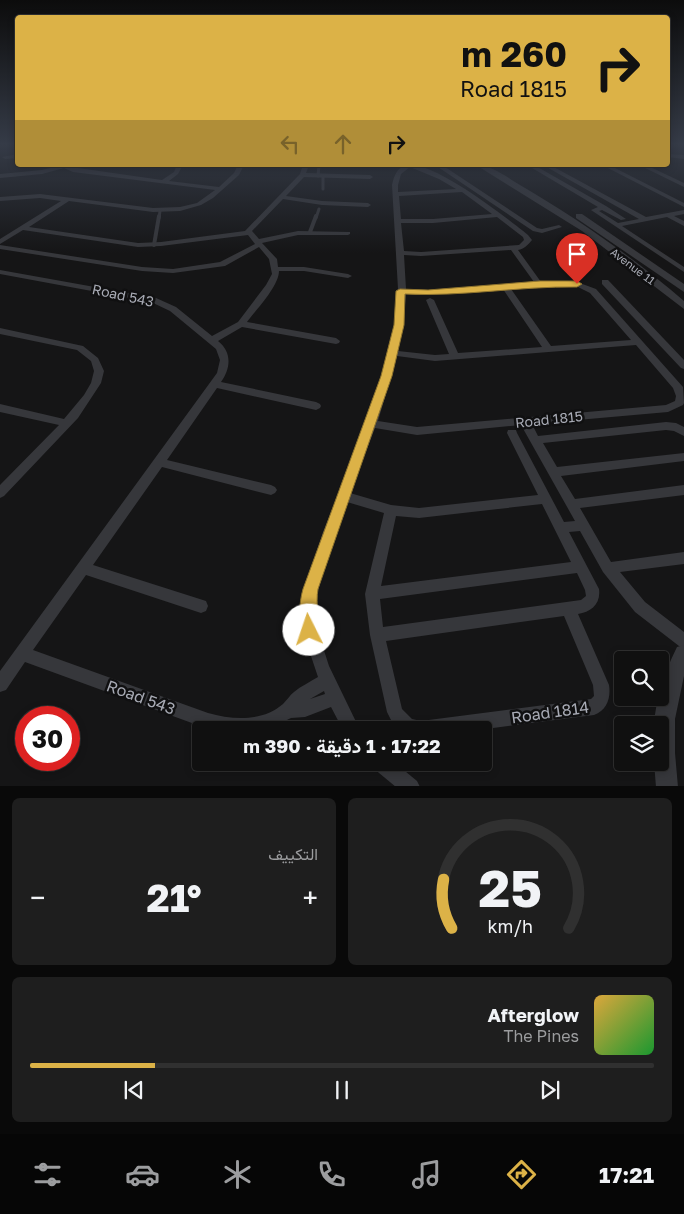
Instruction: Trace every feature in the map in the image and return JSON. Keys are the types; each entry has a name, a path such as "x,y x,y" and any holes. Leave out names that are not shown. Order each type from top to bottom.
{"street":[{"path":"146,180 219,189"},
{"path":"163,182 166,180"},
{"path":"0,199 40,196 160,211 199,204 230,180"},
{"path":"23,228 127,244 154,245 248,233 299,180"},
{"path":"347,721 334,698 313,646 308,622 308,601 370,423 399,325 400,291 396,180"},
{"path":"449,181 454,180"},
{"path":"462,180 540,231 559,227"},
{"name":"Avenue 11","path":"505,180 575,223 684,306"},
{"name":"Avenue 11","path":"517,180 603,232 684,289"},
{"path":"556,180 623,219"},
{"path":"572,180 644,220"},
{"path":"634,180 684,205"},
{"path":"399,253 421,254 513,248 526,244 528,240 526,236 449,181"},
{"path":"396,194 463,190"},
{"path":"282,197 322,203 368,205"},
{"path":"0,242 68,199"},
{"path":"604,207 594,210 684,270"},
{"path":"617,225 684,212"},
{"path":"397,221 432,221 498,215"},
{"path":"668,215 684,224"},
{"path":"509,223 523,221"},
{"path":"212,340 241,324 270,286 277,269 273,259 248,233"},
{"path":"0,247 142,269 174,271 222,264 258,243 298,233 348,233"},
{"path":"513,248 540,284"},
{"path":"277,269 304,269 348,276"},
{"name":"Road 543","path":"0,272 153,300 173,309 212,340 224,355 225,364 222,374 215,384 0,684"},
{"path":"605,282 681,363"},
{"name":"Road 1815","path":"370,423 417,431 525,422 668,408 679,403 681,396 678,387 609,308 593,291 577,284 506,286 428,293 400,291"},
{"path":"506,286 548,349"},
{"path":"430,300 455,356"},
{"path":"609,308 629,308"},
{"path":"241,324 336,341"},
{"path":"0,331 80,348 90,354 96,362 99,371 97,382 91,394 0,493"},
{"path":"392,353 420,357 455,356 638,342"},
{"path":"657,363 681,363"},
{"path":"215,384 316,406"},
{"path":"0,408 66,423"},
{"path":"599,414 612,432"},
{"path":"525,422 537,440 608,568 640,607 684,641"},
{"path":"537,440 666,426 676,427 684,432"},
{"path":"377,635 584,606 590,602 593,596 580,567 512,434"},
{"path":"554,472 684,457"},
{"path":"158,462 271,490"},
{"path":"573,504 684,490"},
{"path":"343,496 391,510 434,512 545,499"},
{"name":"Road 1814","path":"391,510 372,594 377,635 395,712 401,722 411,728 421,729 594,707 600,702 603,694 568,608"},
{"path":"560,528 584,525"},
{"path":"608,568 684,558"},
{"path":"372,594 580,567"},
{"path":"82,568 202,606"},
{"name":"Road 543","path":"22,654 224,726 241,728 258,726 289,710 301,696 327,681"},
{"path":"667,786 663,748 666,706 684,654"},
{"name":"Road 543","path":"289,710 305,710 334,698"},
{"path":"391,771 410,786"}],"lane":[{"path":"321,180 322,189"},
{"path":"310,232 319,209"},
{"path":"154,245 160,211"}],"route":[{"path":"309,630 308,601 311,589 386,376 399,325 400,291 428,293 564,282 577,284"}]}
